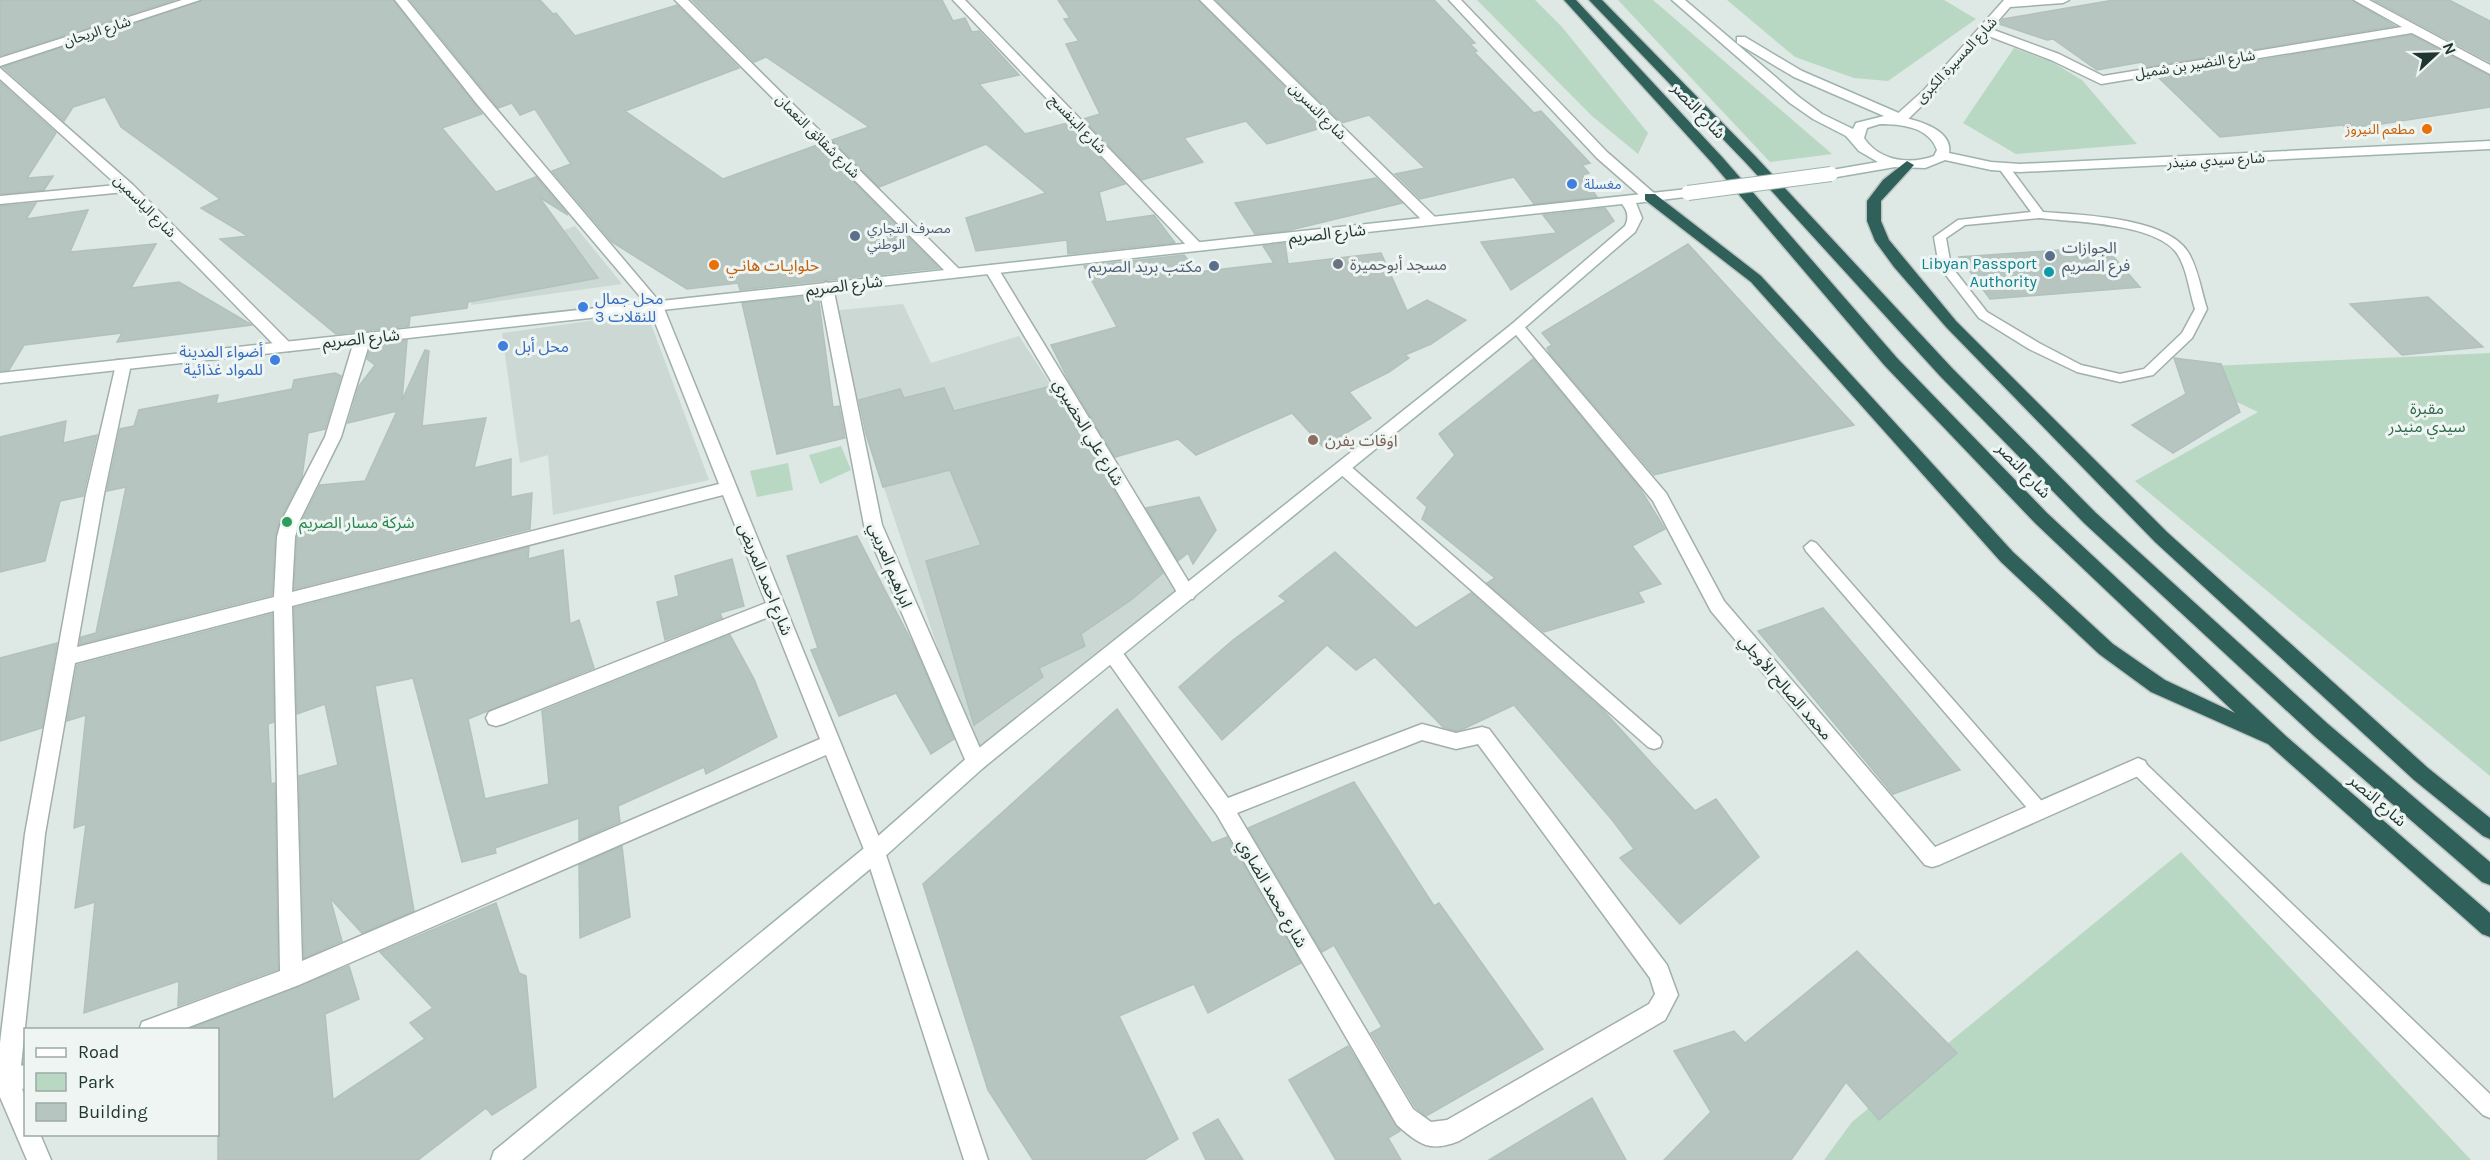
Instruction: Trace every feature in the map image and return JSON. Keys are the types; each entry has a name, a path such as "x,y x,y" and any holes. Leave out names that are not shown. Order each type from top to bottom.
{"highway":[{"name":"شارع النصر","path":"1570,0 1718,161 1899,370 2041,518 2280,743 2490,927"},
{"name":"شارع النصر","path":"1595,0 1751,160 1946,372 2090,518 2321,730 2490,875"},
{"path":"1900,164 1874,201 1874,221 1882,241 1929,298 2161,537 2421,774 2490,830"},
{"path":"1650,197 1756,279 2007,557 2106,650 2158,686 2280,743"}],"street":[{"name":"شارع الريحان","path":"0,62 194,0"},
{"name":"شارع احمد المريض","path":"401,0 482,101 656,306 875,852 976,1160"},
{"name":"شارع شقائق النعمان","path":"681,0 954,272"},
{"name":"شارع البنفسج","path":"959,0 1196,247"},
{"name":"شارع النسرين","path":"1206,0 1431,221"},
{"path":"1455,0 1602,155 1650,197"},
{"path":"1678,0 1813,114 1900,164"},
{"path":"1694,0 1742,41 1777,64 1933,132 1942,140 1942,155"},
{"path":"2009,2 2063,0"},
{"path":"2360,0 2490,70"},
{"name":"شارع المسيرة الكبرى","path":"1900,119 1928,93 2009,2"},
{"name":"شارع النضير بن شميل","path":"1984,30 2055,57 2101,80 2414,28"},
{"name":"شارع الياسمين","path":"0,72 128,188 285,346"},
{"path":"1831,174 1861,143 1861,126 1870,121 1900,119"},
{"name":"شارع سيدي منيذر","path":"1942,155 2004,167 2176,163 2490,146"},
{"name":"شارع الصريم","path":"0,378 954,272 992,270 1688,194 1935,161 1942,155"},
{"path":"0,200 128,188"},
{"path":"503,1160 875,852 975,762 1113,654 1517,327 1630,229 1634,224 1634,212 1626,200"},
{"name":"شارع علي الحضيري","path":"992,270 1187,594"},
{"name":"ابراهيم العريبي","path":"826,287 873,525 975,762"},
{"name":"محمد الصالح الأوجلي","path":"1517,327 1660,497 1717,606 1932,858 2138,767"},
{"path":"291,977 283,600 286,537 290,522 333,437 363,338"},
{"path":"24,1122 11,1081 35,834 95,494 123,364"},
{"path":"68,657 730,487"},
{"path":"496,718 777,606"},
{"name":"شارع محمد الضاوي","path":"1113,654 1224,809 1405,1118 1427,1135 1450,1132 1657,1012 1667,995 1659,972 1482,735 1456,741 1422,732 1224,809"},
{"path":"153,1028 291,977 832,743"},
{"path":"29,1136 39,1160"}],"lane":[{"path":"2004,167 2039,215 2098,220 2156,233 2182,250 2201,309 2187,335 2148,372 2120,378 2077,368 2034,346 1983,315 1945,266 1940,237 1962,222 2039,215"},
{"path":"1343,468 1654,742"},
{"path":"1811,547 2040,811"},
{"path":"2138,767 2490,1108"}],"shaded area":[{"path":"575,226 622,284 471,305 480,258 497,256"},
{"path":"903,304 931,363 1019,336 1187,594 976,762 874,458 831,311"},
{"path":"647,313 709,480 553,515 548,455 520,463 502,333"}],"green space":[{"path":"1477,0 1535,0 1562,27 1648,133 1638,154 1592,116"},
{"path":"1618,0 1653,0 1832,154 1770,162"},
{"path":"1727,0 1944,0 1976,19 1888,81 1854,78 1795,57"},
{"path":"2014,48 2052,62 2082,80 2137,144 2016,154 1963,123"},
{"name":"مقبرة سيدي منيدر","path":"2490,353 2490,776 2135,481 2258,412 2222,395 2212,366"},
{"path":"841,446 851,470 820,484 809,455"},
{"path":"788,463 793,490 757,497 750,471"},
{"path":"2181,852 2471,1160 1824,1160 1852,1122"}],"building":[{"path":"0,0 175,0 0,56"},
{"path":"202,0 393,0 482,114 442,128 496,192 536,177 568,215 539,197 598,278 468,302 467,308 410,316 409,326 336,334 220,239 248,236 201,208 220,199 121,127 105,97 73,107 64,121 3,67"},
{"path":"410,0 540,0 553,14 556,13 575,36 677,5 739,68 625,111 723,179 817,145 939,268 740,290 738,283 687,289 612,242 552,171 571,164 535,109 520,115 512,103 498,108"},
{"path":"692,0 942,0 953,21 965,18 972,32 979,31 1019,75 979,84 1025,134 1067,123 1125,184 1099,192 1106,222 1154,215 1175,243 1068,254 1067,240 976,251 966,218 1046,193 986,144 879,187 832,140 869,127 766,57 754,62"},
{"path":"1058,0 1198,0 1325,127 1267,144 1246,121 1184,138 1203,162 1142,180 1083,119 1100,114 1066,44 1079,41 1064,19 1070,18"},
{"path":"1216,0 1434,0 1475,43 1470,44 1477,51 1474,52 1534,113 1541,111 1590,163 1582,165 1589,173 1582,175 1597,197 1534,204 1514,177 1420,199 1395,174 1425,168 1369,115 1342,123"},
{"path":"2114,0 2352,0 2395,26 2147,67 2142,62 2097,70 2053,39 2047,40 1999,24 2003,19"},
{"path":"2374,0 2449,0 2490,21 2490,62"},
{"path":"2412,35 2490,76 2490,107 2375,125 2346,128 2343,125 2220,137 2158,77"},
{"path":"0,82 56,133 27,178 53,176 44,190 0,194"},
{"path":"1376,178 1402,203 1286,231 1255,234 1235,203"},
{"path":"36,203 26,219 88,210 70,252 156,244 131,288 179,282 252,325 117,342 122,333 24,345 9,370 0,371 0,206"},
{"path":"1605,208 1614,221 1511,290 1481,242 1557,233 1543,215"},
{"path":"1285,243 1288,264 1381,253 1407,311 1427,300 1466,320 1431,344 1405,355 1409,358 1389,372 1349,392 1371,418 1323,447 1292,413 1196,455 1178,439 1115,457 1069,381 1051,345 1117,327 1084,266 1184,255 1198,272 1274,263 1263,246"},
{"path":"1688,244 1854,425 1654,475 1550,354 1547,348 1552,345 1542,333"},
{"name":"Libyan Passport Authority","path":"2105,247 2140,287 1990,299 1959,257"},
{"path":"818,295 833,407 839,406 845,438 777,454 742,303"},
{"path":"2428,297 2483,347 2402,355 2350,304"},
{"path":"407,340 402,400 425,350 429,351 422,426 486,418 474,468 511,459 511,497 532,493 530,529 294,589 297,537 301,523 320,485 365,481 397,411 348,423 359,386 375,365 367,359 371,344"},
{"path":"2174,358 2221,364 2240,412 2173,453 2132,425 2186,394"},
{"path":"1533,359 1639,487 1665,529 1632,546 1661,584 1638,592 1644,602 1544,632 1487,583 1495,578 1422,519 1427,507 1417,498 1455,455 1439,434"},
{"path":"335,373 341,376 325,429 308,433 302,477 279,521 275,537 272,595 80,644 81,637 96,633 126,487 107,491 120,429 134,426 139,410 218,395 216,404 292,389 294,380"},
{"path":"1051,386 1163,573 1131,600 1081,634 1085,646 1039,668 1043,677 974,725 926,561 981,545 950,470 883,487 866,434 859,400 900,389 904,398 944,388 954,411"},
{"path":"66,421 63,443 97,435 83,496 60,501 45,561 0,572 0,437"},
{"path":"1199,497 1216,530 1193,564 1188,553 1178,561 1146,508"},
{"path":"857,536 915,648 954,739 931,754 896,693 839,716 811,650 818,648 787,556"},
{"path":"529,547 528,559 563,550 570,624 579,620 594,668 468,719 485,799 549,784 542,711 730,635 754,679 777,737 706,774 704,767 618,806 620,822 579,840 579,818 495,848 496,853 462,862 413,678 375,686 414,911 362,933 330,898 342,941 304,958 299,776 338,765 325,704 297,714 294,608"},
{"path":"1335,552 1416,628 1471,593 1603,710 1695,811 1716,799 1759,857 1680,924 1620,858 1634,849 1613,821 1514,705 1463,729 1456,731 1443,727 1375,657 1356,670 1327,645 1222,740 1179,687 1233,640 1286,601 1279,596"},
{"path":"732,559 744,606 720,613 722,618 665,640 657,602 679,596 675,576"},
{"path":"1823,608 1960,770 1893,794 1758,631"},
{"path":"272,614 274,722 268,724 271,784 275,783 278,969 178,1006 179,981 84,1013 95,902 75,908 86,824 74,828 86,715 67,721 77,665"},
{"path":"57,643 42,728 0,741 0,658"},
{"path":"1117,709 1212,843 1227,837 1301,963 1208,1013 1194,984 1119,1016 1178,1139 1144,1160 1033,1160 988,1090 923,884"},
{"path":"1354,782 1434,906 1439,903 1543,1049 1426,1116 1415,1107 1371,1033 1382,1027 1334,945 1322,952 1248,828"},
{"path":"622,846 630,917 580,938 579,865"},
{"path":"496,903 519,973 526,976 536,1087 492,1115 486,1108 418,1160 218,1160 219,1028 192,1028 349,966 359,999 325,1014 333,1100 425,1039 410,1023 433,1008 380,952"},
{"path":"1857,951 1957,1053 1879,1120 1846,1082 1791,1160 1664,1160 1711,1112 1674,1051 1734,1031 1745,1043"},
{"path":"1348,1046 1400,1131 1388,1138 1401,1160 1336,1160 1289,1080"},
{"path":"1592,1098 1626,1160 1489,1160"},
{"path":"1218,1119 1243,1160 1206,1160 1193,1133"}],"place":[{"name":"مطعم النيروز","path":"2427,129"},
{"name":"مغسلة","path":"1572,184"},
{"name":"مصرف التجاري الوطني","path":"855,236"},
{"name":"الجوازات فرع الصريم","path":"2050,256"},
{"name":"مسجد أبوحميرة","path":"1338,264"},
{"name":"حلوايـات هانـي","path":"714,265"},
{"name":"مكتب بريد الصريم","path":"1214,266"},
{"name":"Libyan Passport Authority","path":"2049,272"},
{"name":"محل جمال 3 للنقلات","path":"583,307"},
{"name":"محل أبل","path":"503,346"},
{"name":"أضواء المدينة للمواد غذائية","path":"275,360"},
{"name":"اوقات يفرن","path":"1313,440"},
{"name":"شركة مسار الصريم","path":"287,522"}]}
